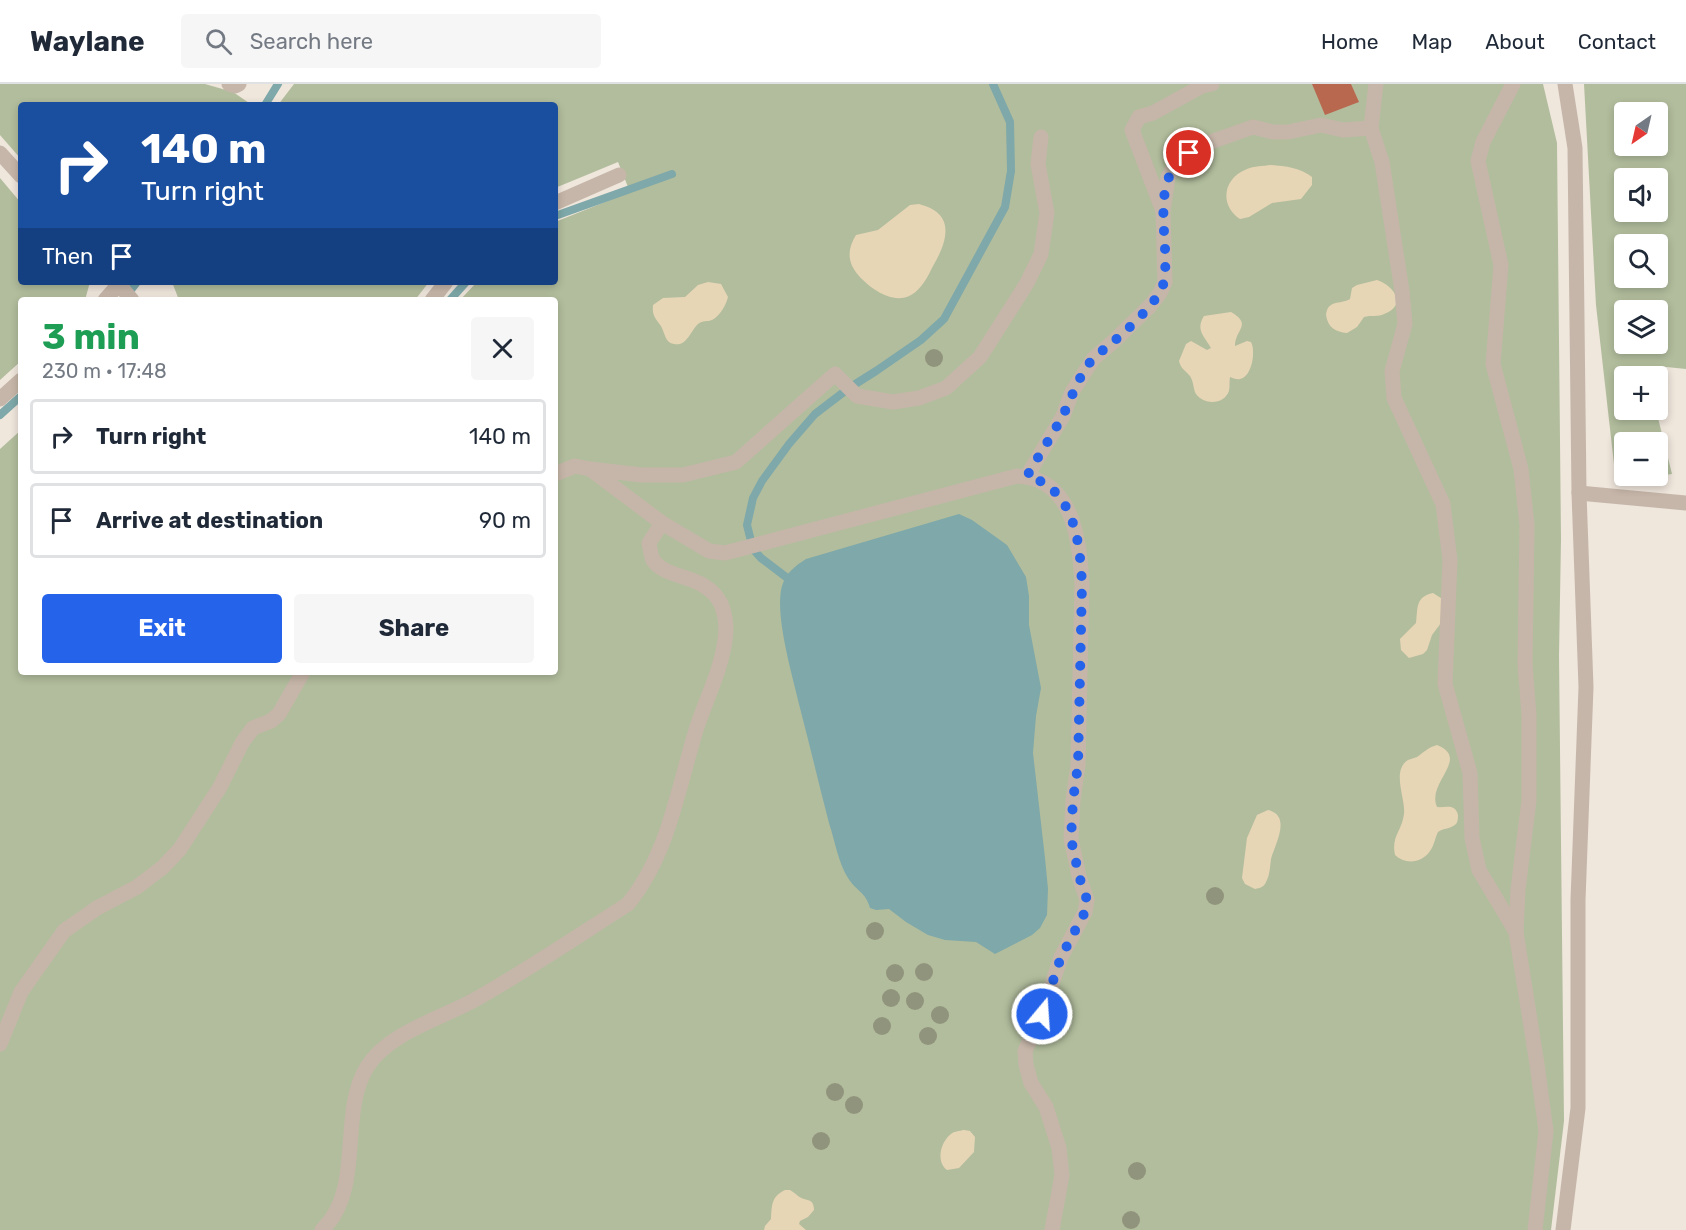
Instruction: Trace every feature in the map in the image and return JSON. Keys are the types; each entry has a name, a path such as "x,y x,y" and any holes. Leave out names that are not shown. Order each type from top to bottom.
{"street":[{"path":"229,84 235,86 239,84"},
{"path":"1163,211 1132,130 1134,124 1139,117 1153,113 1202,86 1212,84"},
{"path":"1376,84 1371,128 1382,162 1405,324 1392,371 1394,398 1443,504 1450,560 1445,684 1470,773 1472,838 1479,870 1516,932"},
{"path":"1514,84 1483,142 1479,161 1501,265 1493,364 1521,469 1527,525 1525,664 1529,715 1528,800 1518,890 1516,946 1546,1131 1535,1230"},
{"path":"1563,1230 1578,1108 1578,900 1586,687 1579,493 1575,148 1564,84"},
{"path":"1027,476 1063,416 1072,392 1093,359 1143,313 1160,292 1164,282 1163,211 1168,177 1178,160 1199,146 1253,127 1273,132 1288,132 1321,125 1343,130 1371,128"},
{"path":"558,473 575,466 642,475 683,475 736,462 835,374 857,396 893,402 920,398 946,388 980,357 1027,283 1041,254 1047,213 1038,164 1041,137"},
{"path":"0,153 18,173"},
{"path":"558,202 619,175"},
{"path":"108,297 118,285"},
{"path":"120,285 130,297"},
{"path":"434,297 444,285"},
{"path":"0,399 18,383"},
{"path":"590,469 662,524 709,551 725,553 1017,476 1040,480 1058,495 1071,513 1081,560 1082,585 1078,765 1071,839 1087,900 1085,912 1061,957 1042,1014 1025,1051 1031,1083 1046,1107 1059,1148 1062,1175 1052,1230"},
{"path":"1579,493 1686,503"},
{"path":"322,1230 336,1210 343,1194 360,1080 380,1051 397,1039 478,999 628,904 640,890 652,867 662,844 698,725 721,663 727,623 721,604 711,590 692,579 664,569 653,560 649,543 662,524"},
{"path":"0,1044 21,992 64,931 97,908 137,887 163,867 180,849 220,787 253,728 271,721 279,714 301,675"}],"green space":[{"path":"0,84 205,84 233,92 248,102 18,102 18,156 0,135"},
{"path":"294,84 1543,84 1557,143 1561,539 1559,655 1564,1121 1551,1230 0,1230 0,449 18,433 18,675 558,675 558,297 463,297 474,285 558,285 558,221 630,192 618,162 558,187 558,102 280,102"},
{"path":"1584,84 1686,84 1686,369 1668,366 1614,366 1614,420 1658,420 1662,432 1614,432 1614,464 1596,305"},
{"path":"0,178 18,199 18,285 89,285 86,297 18,297 18,364 0,380"},
{"path":"173,285 427,285 417,297 178,297"},
{"path":"1668,458 1672,474 1668,475"}],"sand":[{"path":"1271,165 1303,171 1312,177 1312,185 1301,199 1272,203 1249,217 1240,219 1229,207 1227,192 1229,185 1239,173 1247,169"},
{"path":"919,204 934,210 942,218 945,227 943,245 929,274 918,289 904,298 890,297 870,286 855,271 850,261 851,246 856,235 878,230 910,205"},
{"path":"1377,280 1389,287 1396,296 1397,301 1391,310 1382,315 1364,317 1357,327 1347,333 1339,332 1331,326 1326,315 1332,304 1350,299 1352,288 1357,285"},
{"path":"708,282 721,284 728,297 722,310 712,320 698,324 682,343 671,343 654,316 653,305 663,298 685,297 698,285"},
{"path":"1231,312 1241,320 1242,324 1235,346 1247,341 1251,342 1252,363 1244,377 1238,379 1230,377 1229,391 1223,399 1209,402 1196,394 1190,376 1179,361 1186,344 1191,341 1207,350 1211,348 1200,325 1204,316"},
{"path":"1433,593 1444,600 1444,619 1432,635 1427,650 1423,654 1409,658 1401,650 1400,639 1416,623 1420,600"},
{"path":"1437,745 1450,757 1437,789 1435,798 1437,807 1455,809 1458,815 1457,822 1452,827 1438,832 1431,849 1423,858 1413,861 1404,860 1395,855 1394,848 1404,814 1400,771 1408,760"},
{"path":"1268,810 1279,818 1280,831 1265,884 1255,889 1245,884 1242,878 1247,838 1257,815"},
{"path":"964,1130 970,1131 975,1137 974,1152 959,1168 947,1170 941,1161 943,1145 949,1135"},
{"path":"785,1190 790,1190 813,1203 814,1210 799,1224 806,1230 764,1230 771,1219 775,1199"}],"water":[{"path":"959,514 972,520 1007,545 1026,577 1029,596 1029,625 1041,688 1033,753 1048,889 1047,915 1040,928 1032,935 995,954 976,942 945,940 928,935 889,909 870,908 866,898 848,878 839,858 825,809 789,663 780,613 780,598 784,581 791,570 806,559"}],"building":[{"path":"1312,84 1351,84 1359,102 1325,115"}],"waterway":[{"path":"267,102 278,84"},
{"path":"786,577 753,549 747,525 753,498 762,481 789,444 815,414 849,388 921,340 944,319 1005,207 1011,171 1010,122 993,84"},
{"path":"558,215 672,174"},
{"path":"127,295 135,285"},
{"path":"453,297 463,285"},
{"path":"0,415 18,399"}],"route":[{"path":"1042,1014 1061,957 1085,912 1087,900 1071,839 1078,765 1082,585 1081,560 1071,513 1058,495 1040,480 1027,476 1063,416 1081,376 1093,359 1150,306 1160,292 1164,282 1163,211 1168,177 1178,160 1189,153"}]}
